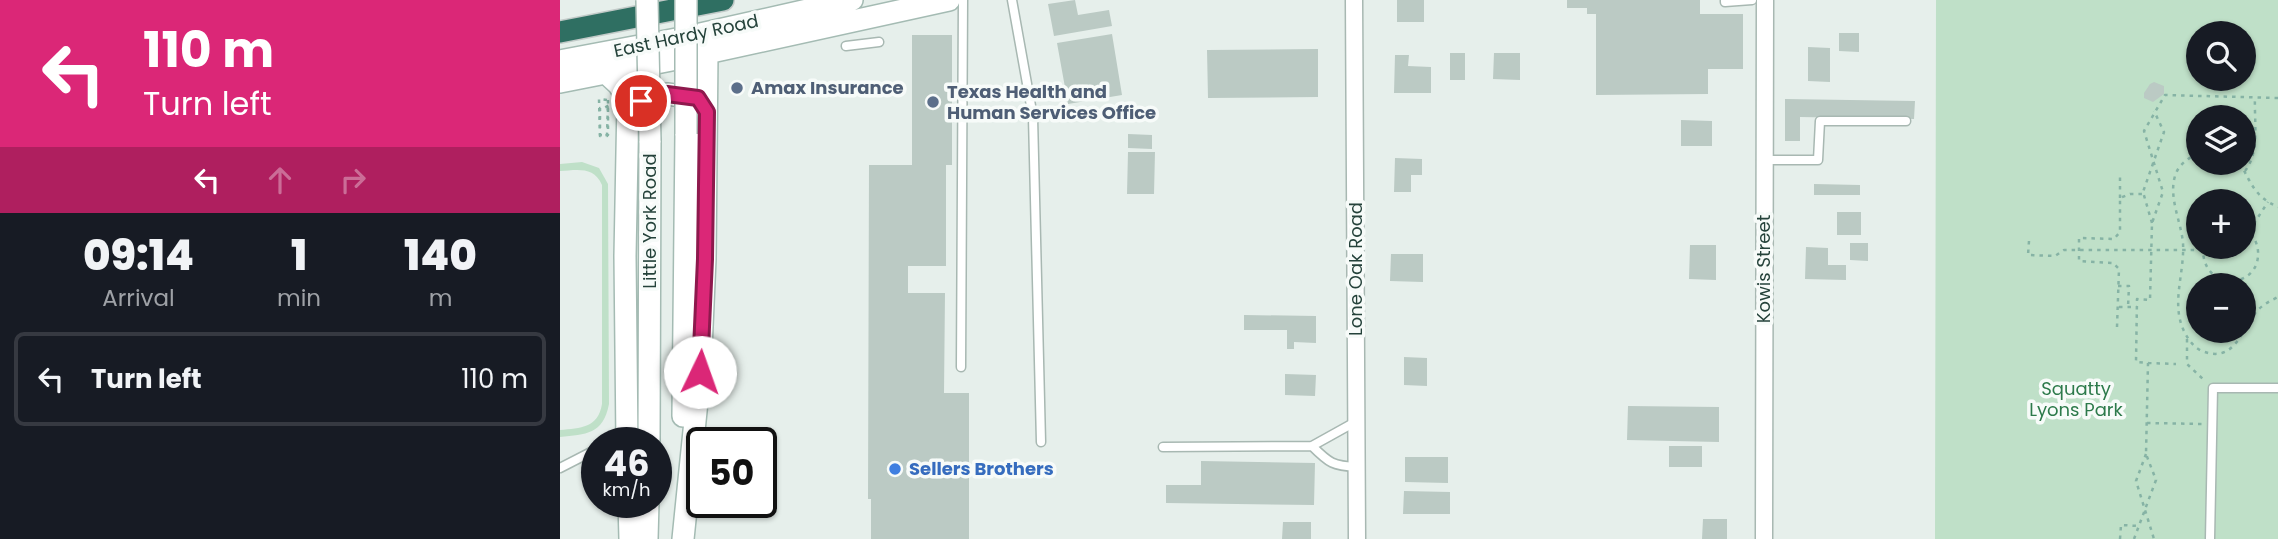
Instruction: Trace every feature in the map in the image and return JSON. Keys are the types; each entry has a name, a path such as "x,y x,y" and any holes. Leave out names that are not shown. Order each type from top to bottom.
{"highway":[{"path":"560,32 723,0"}],"main road":[{"name":"Little York Road","path":"648,0 649,427"},
{"name":"Little York Road","path":"681,539 686,0"},
{"name":"East Hardy Road","path":"560,61 687,37 852,0"},
{"path":"560,82 949,0"},
{"path":"681,539 700,372 705,259 707,53"},
{"path":"606,73 619,85 628,101 621,427"},
{"path":"627,123 641,101 667,94 698,98 707,112"},
{"path":"629,518 630,539"},
{"path":"647,539 648,518"}],"street":[{"name":"Lone Oak Road","path":"1354,0 1357,539"},
{"name":"Kowis Street","path":"1764,539 1765,0"}],"lane":[{"path":"961,367 963,0"},
{"path":"1012,0 1033,117 1041,442"},
{"path":"1725,0 1752,0"},
{"path":"846,46 879,41"},
{"path":"1765,160 1818,160 1819,121 1906,121"},
{"path":"2210,539 2213,388 2278,388"},
{"path":"1163,447 1312,446 1357,421"},
{"path":"1312,446 1337,467 1357,467"},
{"path":"560,468 581,457"}],"path":[{"path":"610,101 608,111 608,135 600,136 600,108 604,108 615,101 638,89"},
{"path":"2151,223 2163,192 2144,131 2165,95 2278,98"},
{"path":"2255,97 2255,105"},
{"path":"600,99 610,101 607,136 600,135 600,99"},
{"path":"2154,111 2164,132 2143,194 2151,223 2150,300 2137,299 2136,362 2176,364"},
{"path":"2186,160 2176,172 2173,182 2184,260 2177,306 2186,333"},
{"path":"2117,327 2119,269 2113,263 2079,261 2079,238 2114,239 2120,232 2120,174"},
{"path":"2247,175 2257,194 2278,207"},
{"path":"2120,198 2130,194 2143,194"},
{"path":"2256,220 2268,202"},
{"path":"2029,241 2028,255 2055,256 2064,250 2186,250"},
{"path":"2204,259 2210,273 2218,279 2236,281 2245,278 2256,264 2256,244"},
{"path":"2118,286 2129,286 2128,307"},
{"path":"2256,312 2278,296"},
{"path":"2118,307 2137,307"},
{"path":"2188,343 2187,364 2213,388"},
{"path":"2193,343 2203,352 2223,353 2236,343"},
{"path":"2148,363 2146,454 2136,481 2154,539"},
{"path":"2147,423 2212,425"},
{"path":"2134,539 2156,480 2146,454"},
{"path":"2120,539 2121,525 2139,526"}],"green space":[{"name":"Squatty Lyons Park","path":"1936,0 2278,0 2278,539 1935,539"},
{"path":"582,162 599,168 608,184 609,404 598,427 581,427 597,418 602,404 602,185 590,172 560,171 560,164"},
{"path":"581,427 581,434 560,437 560,430"}],"building":[{"path":"1075,0 1078,15 1109,10 1112,26 1054,36 1048,4"},
{"path":"1397,0 1424,0 1424,22 1397,22"},
{"path":"1567,0 1700,0 1700,14 1743,14 1743,69 1708,69 1708,94 1596,95 1596,14 1587,14 1587,8 1567,8"},
{"path":"1839,33 1859,33 1859,52 1839,51"},
{"path":"1112,34 1122,95 1068,104 1057,43"},
{"path":"912,35 952,35 952,165 946,165 946,266 908,266 908,293 945,293 944,393 969,393 969,539 871,539 871,499 868,499 869,165 912,165"},
{"path":"1808,47 1830,48 1830,82 1808,81"},
{"path":"1318,49 1318,97 1208,98 1207,50"},
{"path":"1450,53 1465,53 1465,80 1450,80"},
{"path":"1494,53 1520,53 1520,80 1493,79"},
{"path":"1395,55 1409,55 1408,66 1431,67 1431,93 1394,93"},
{"path":"2154,82 2164,86 2164,94 2153,102 2144,98 2144,93"},
{"path":"1785,99 1915,101 1914,119 1800,117 1800,141 1785,141"},
{"path":"1681,120 1712,121 1712,146 1681,146"},
{"path":"1128,134 1152,135 1152,149 1128,148"},
{"path":"1128,152 1155,152 1154,194 1127,194"},
{"path":"1395,158 1422,159 1422,175 1411,175 1411,192 1394,192"},
{"path":"1814,184 1860,185 1860,195 1814,195"},
{"path":"1837,212 1861,212 1861,235 1837,235"},
{"path":"1850,243 1868,243 1868,261 1850,260"},
{"path":"1690,245 1716,245 1716,280 1689,279"},
{"path":"1806,247 1828,248 1828,265 1846,265 1846,280 1805,279"},
{"path":"1391,254 1423,254 1423,282 1390,281"},
{"path":"1244,315 1316,316 1316,343 1294,342 1294,349 1287,349 1287,330 1244,330"},
{"path":"1404,357 1427,358 1427,386 1404,385"},
{"path":"1285,374 1316,375 1315,396 1285,395"},
{"path":"1628,406 1719,407 1719,442 1627,440"},
{"path":"1669,446 1702,446 1702,467 1669,467"},
{"path":"1405,457 1448,457 1448,483 1405,482"},
{"path":"1201,461 1315,463 1314,505 1166,503 1166,485 1201,485"},
{"path":"1404,491 1450,492 1450,514 1403,514"},
{"path":"1703,519 1727,519 1727,539 1702,539"},
{"path":"1283,522 1311,522 1311,539 1282,539"}],"place":[{"name":"Amax Insurance","path":"737,88"},
{"name":"Texas Health and Human Services Office","path":"933,102"},
{"name":"Sellers Brothers","path":"895,469"}],"route":[{"path":"641,101 667,94 698,98 707,112 700,372"}]}
